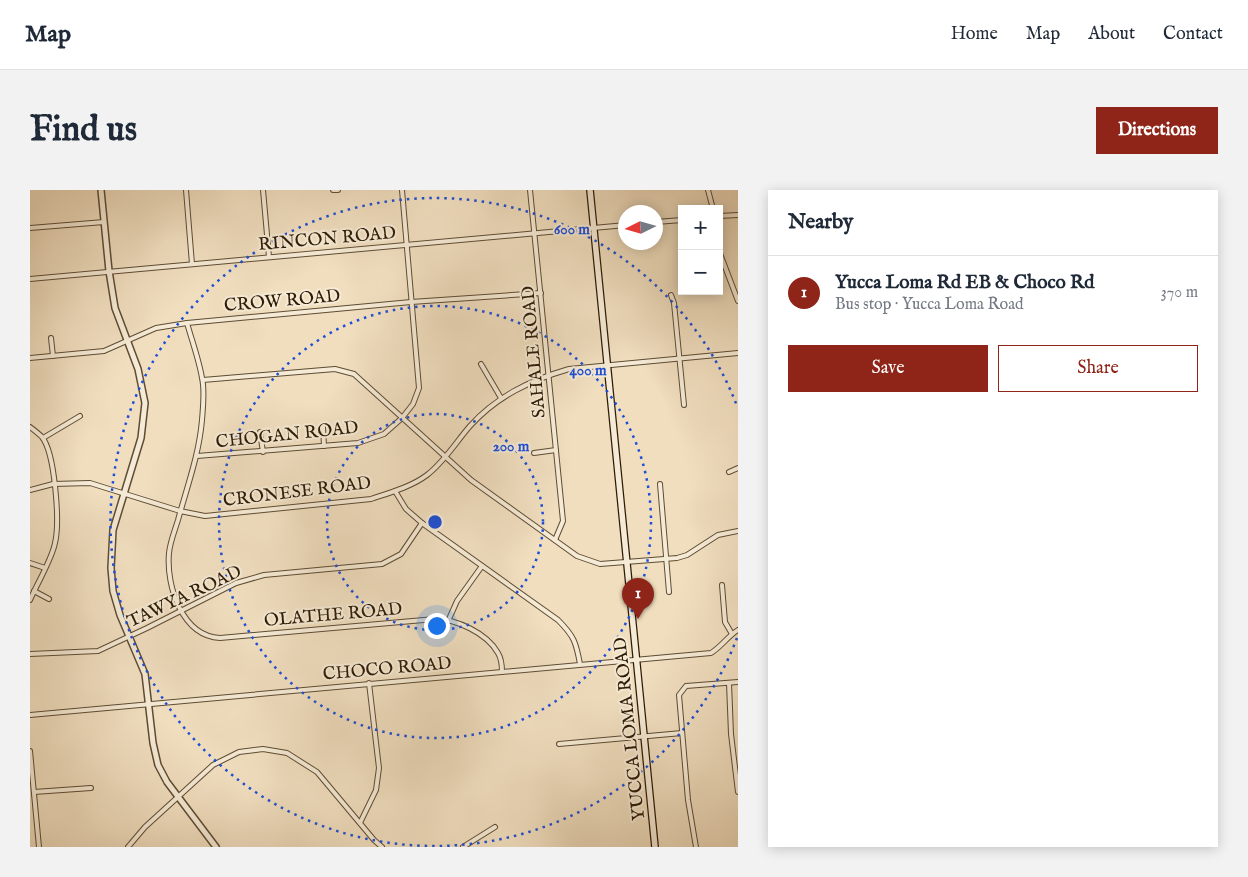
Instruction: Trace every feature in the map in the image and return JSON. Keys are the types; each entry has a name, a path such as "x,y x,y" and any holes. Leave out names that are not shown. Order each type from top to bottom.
{"main road":[{"name":"YUCCA LOMA ROAD","path":"590,190 655,847"}],"street":[{"path":"101,190 108,271 115,308 138,369 145,404 141,438 113,530 111,568 113,591 120,615 145,674 156,758 167,782 216,847"},
{"path":"186,190 192,264"},
{"path":"263,190 269,257"},
{"path":"333,190 338,190"},
{"name":"CHOGAN ROAD","path":"197,456 358,443 384,434 402,418 413,404 419,388 402,190"},
{"name":"SAHALE ROAD","path":"530,190 563,521 554,540"},
{"path":"708,190 712,205"},
{"path":"723,216 738,214"},
{"path":"663,221 678,220"},
{"path":"30,228 104,222"},
{"name":"RINCON ROAD","path":"30,279 618,226"},
{"path":"723,261 738,298"},
{"name":"CROW ROAD","path":"30,358 104,351 156,328 187,323 411,302 541,293"},
{"path":"671,295 674,303 684,405"},
{"name":"OLATHE ROAD","path":"187,323 203,380 202,420 197,456 169,552 170,580 181,610 197,631 207,636 220,638 449,619 469,628 492,645 501,660 502,672"},
{"path":"51,338 53,356"},
{"name":"CRONESE ROAD","path":"30,490 53,484 90,483 180,511 205,516 371,499 395,491 426,476 445,458 471,425 491,405 524,385 548,375 569,369 738,353"},
{"path":"480,364 501,398"},
{"path":"203,380 336,369 354,374 471,480 577,556 600,564 666,559 687,555 718,535 738,531"},
{"path":"43,438 80,416"},
{"path":"30,427 43,438 51,458 57,503 55,545 30,600"},
{"path":"323,427 324,446"},
{"path":"260,432 263,452"},
{"path":"534,452 556,450"},
{"path":"728,472 738,468"},
{"path":"660,484 669,592"},
{"path":"395,491 406,509 422,523 558,620 570,632 576,644 580,664"},
{"name":"TAWYA ROAD","path":"30,654 98,651 130,637 236,583 264,576 382,564 401,554 422,523"},
{"path":"30,564 45,568"},
{"path":"449,619 457,601 482,566"},
{"path":"722,585 725,622 732,634"},
{"path":"34,591 49,599"},
{"name":"CHOCO ROAD","path":"30,715 711,653 738,630"},
{"path":"729,682 731,734 738,792"},
{"path":"696,847 688,800 679,695 686,686 738,682"},
{"path":"360,823 376,790 379,768 369,683"},
{"path":"559,744 682,733"},
{"path":"128,847 145,828 213,765 239,752 263,749 287,753 317,772 382,847"},
{"path":"30,751 39,847"},
{"path":"34,792 91,788"},
{"path":"463,847 496,827"}],"place":[{"name":"Yucca Loma Rd EB & Choco Rd","path":"638,619"}]}
